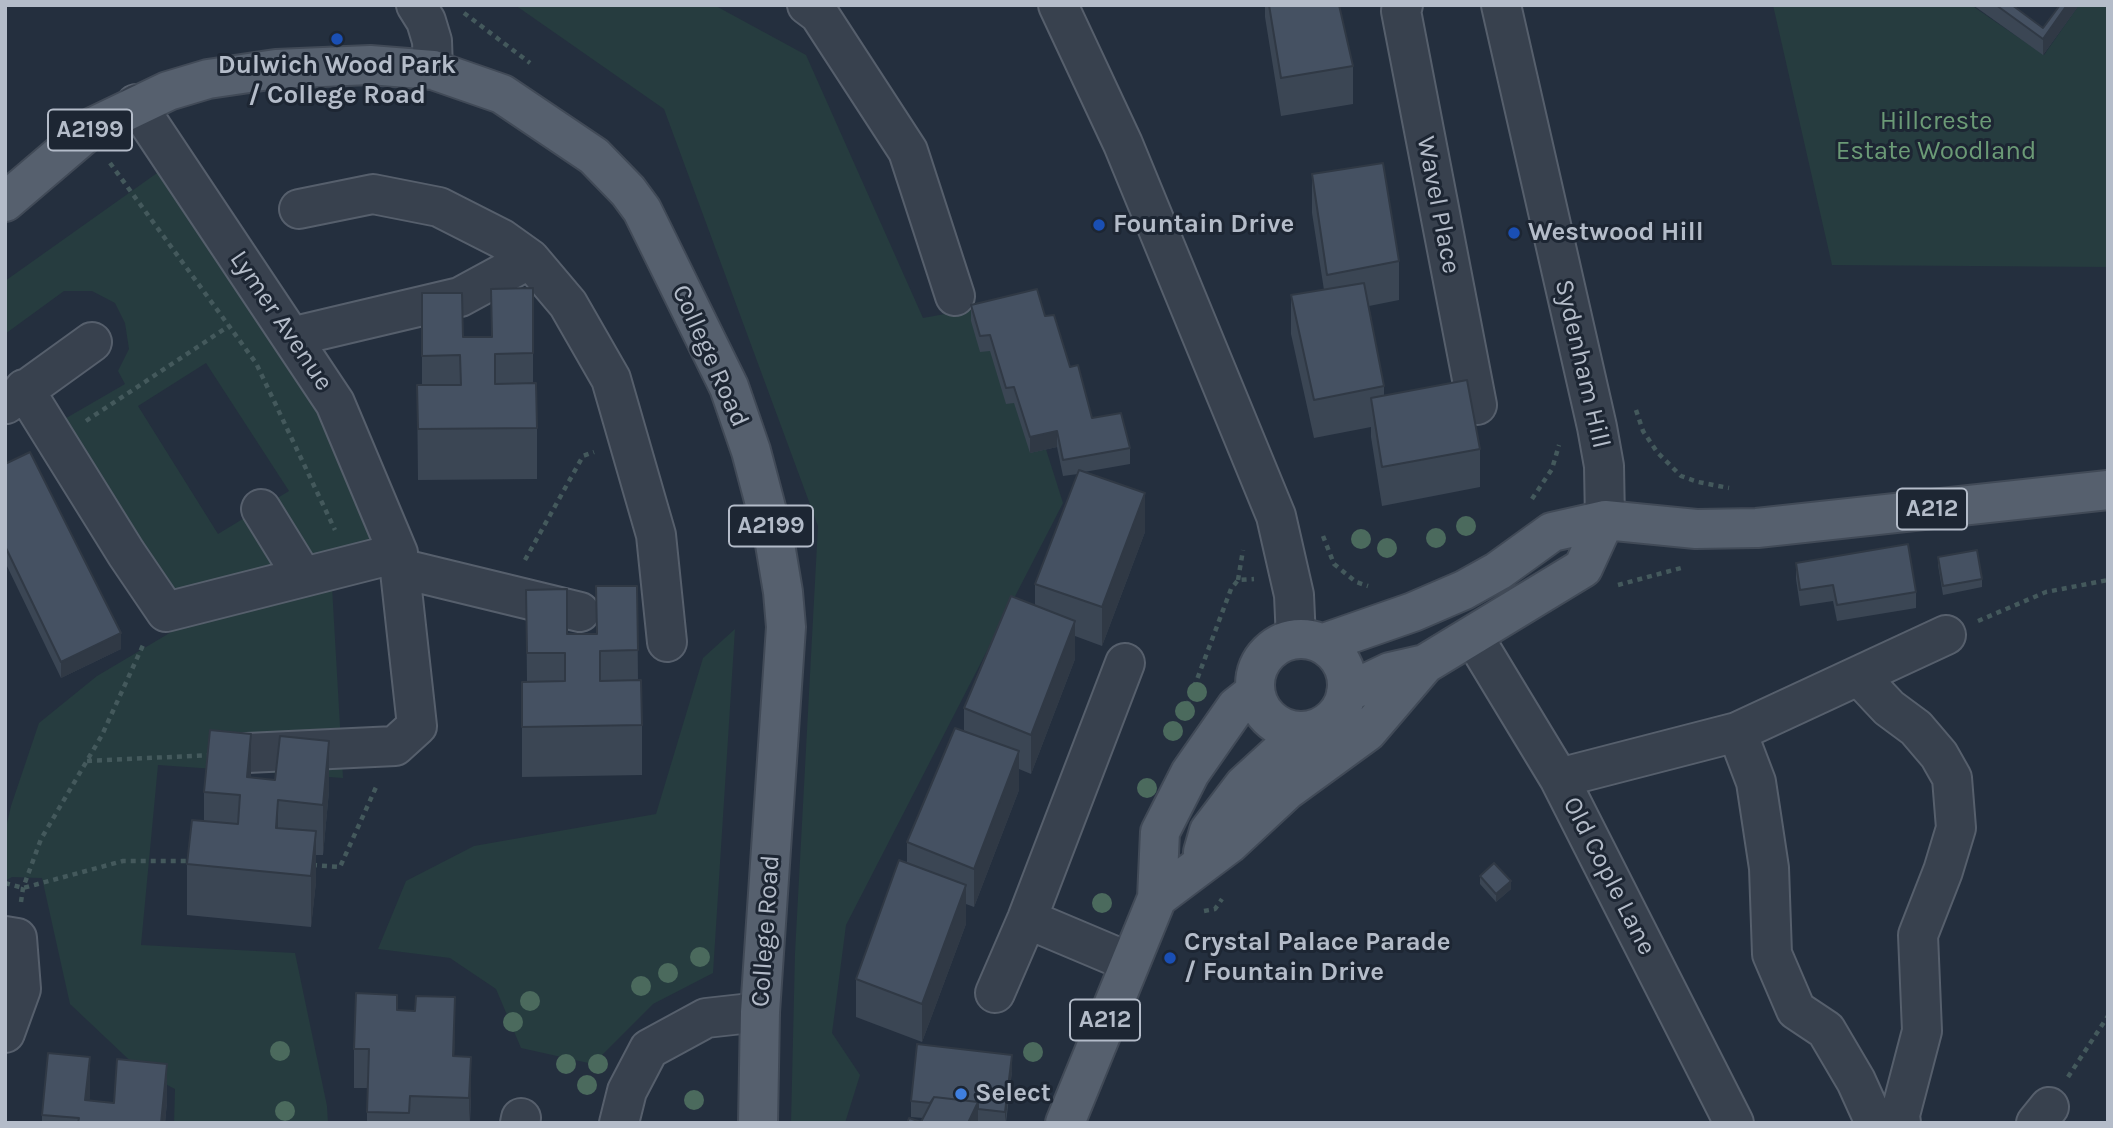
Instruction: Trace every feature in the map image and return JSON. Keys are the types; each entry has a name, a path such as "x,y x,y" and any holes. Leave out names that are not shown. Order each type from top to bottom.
{"main road":[{"name":"A2199","path":"5,202 93,127 136,104 208,79 276,69 370,65 433,70"},
{"name":"College Road","path":"433,70 469,81 514,101 594,156 628,191 642,210 734,400 774,538 786,627 760,1012 758,1123"},
{"name":"A212","path":"1065,1123 1157,898 1160,832 1198,762 1236,707 1255,692 1257,672 1266,656 1278,645 1310,641 1413,612 1464,590 1552,532 1605,520 1696,529 1757,528 2108,490"},
{"name":"A212","path":"1346,693 1390,672 1425,664 1583,568 1605,520"},
{"path":"1255,692 1268,717 1280,726 1303,731 1332,719 1342,706 1346,693 1343,665 1310,641"},
{"name":"A212","path":"1157,898 1229,844 1286,791 1367,732 1425,664"},
{"path":"1197,867 1209,831 1244,785 1303,731"}],"street":[{"path":"416,5 426,21 432,41 433,70"},
{"path":"807,5 819,14 908,151 955,296"},
{"path":"1058,5 1123,144 1276,516 1294,595 1310,641"},
{"name":"Wavel Place","path":"1403,5 1401,11 1477,405"},
{"name":"Sydenham Hill","path":"1501,5 1597,426 1605,466 1605,520"},
{"name":"Lymer Avenue","path":"136,104 335,403 398,561 416,726 395,746"},
{"path":"299,209 373,194 439,208 502,239 530,259 568,304 611,379 656,535 667,642"},
{"path":"291,337 460,297 530,259"},
{"path":"92,342 15,397 56,441 166,612 351,565 398,561 506,594 580,612"},
{"path":"261,509 303,577"},
{"path":"1559,778 1737,733 1945,635"},
{"name":"Old Cople Lane","path":"1473,636 1559,778 1734,1123"},
{"path":"995,992 1027,919 1125,663"},
{"path":"1859,676 1889,708 1916,728 1939,755 1952,778 1956,828 1943,872 1918,935 1922,1031 1900,1115 1901,1123"},
{"path":"1737,733 1756,782 1769,868 1772,954 1796,1010 1826,1030 1856,1081 1875,1123"},
{"path":"247,753 395,746"},
{"path":"1027,919 1129,962"},
{"path":"5,1033 21,989 11,937"},
{"path":"619,1123 627,1091 649,1049 706,1018 760,1012"}],"path":[{"path":"107,160 256,363 351,565"},
{"path":"56,441 229,326"},
{"path":"1637,414 1657,452 1681,475 1697,485"},
{"path":"1530,503 1552,469 1560,437"},
{"path":"506,594 583,456 628,440"},
{"path":"1184,713 1231,589 1238,580 1243,546"},
{"path":"1329,556 1334,564 1356,582 1372,587"},
{"path":"1238,580 1256,579"},
{"path":"1945,635 2046,592 2108,580"},
{"path":"11,937 23,888 41,839 102,735 142,647 166,612"},
{"path":"302,864 340,867 395,746"},
{"path":"86,761 247,753"},
{"path":"5,883 23,888 123,861 201,861"},
{"path":"2042,1115 2108,1016"}],"green space":[{"path":"515,5 714,5 806,55 923,318 1000,304 1063,503 846,925 832,1033 860,1075 845,1123 791,1123 795,953 818,526 664,109"},
{"name":"Hillcreste Estate Woodland","path":"1773,5 1971,5 2044,55 2079,5 2108,5 2108,267 1832,265"},
{"path":"174,161 335,403 398,553 166,612 49,428 125,384 118,371 129,349 125,323 115,303 92,291 64,291 5,334 5,281","holes":["206,363 289,491 218,534 138,406"]},
{"path":"332,587 343,778 158,765 141,945 295,953 327,1106 328,1123 174,1123 175,1089 142,1072 70,1004 42,878 12,877 5,881 5,832 11,806 39,723 97,676 173,631"},
{"path":"735,629 713,973 653,1004 593,1064 521,1048 496,989 450,958 378,949 406,881 474,846 656,814 703,658"}],"building":[{"path":"1269,5 1339,5 1353,66 1281,78"},
{"path":"1996,5 2012,5 2043,28 2060,5 2067,5 2043,39"},
{"path":"1383,163 1399,261 1327,275 1312,174"},
{"path":"1364,283 1384,386 1314,400 1291,295"},
{"path":"533,288 533,353 495,354 495,384 536,383 537,428 418,429 417,385 461,385 460,355 422,356 422,293 462,293 463,337 492,337 491,289"},
{"path":"1037,289 1045,316 1054,315 1070,367 1078,365 1092,418 1121,413 1130,448 1063,460 1057,431 1030,437 1014,387 1006,388 990,335 980,336 971,305"},
{"path":"1467,380 1480,449 1382,467 1371,398"},
{"path":"30,452 121,633 61,662 5,546 5,464"},
{"path":"1079,470 1145,493 1102,607 1035,584"},
{"path":"1908,544 1916,592 1837,605 1833,585 1800,590 1796,563"},
{"path":"1977,550 1982,579 1943,586 1938,557"},
{"path":"596,586 637,586 638,650 600,651 600,681 641,680 642,725 522,727 522,682 565,681 565,653 527,653 526,590 567,589 567,634 597,634"},
{"path":"1011,596 1075,621 1031,735 964,708"},
{"path":"955,728 1019,751 974,869 907,842"},
{"path":"210,730 251,734 247,777 275,780 280,736 329,741 323,805 278,800 276,828 316,831 311,876 187,864 192,820 238,824 240,795 204,792"},
{"path":"899,860 966,885 922,1004 856,979"},
{"path":"1494,863 1511,881 1496,894 1480,876"},
{"path":"356,993 397,995 397,1010 415,1011 416,996 455,997 453,1056 471,1057 469,1098 410,1096 409,1113 367,1112 369,1049 354,1049"},
{"name":"Select","path":"917,1044 1012,1055 1005,1112 978,1109 978,1102 934,1097 930,1103 911,1101"},
{"path":"48,1053 90,1057 85,1100 114,1103 117,1059 167,1064 161,1123 78,1123 79,1118 42,1115"},
{"path":"934,1097 978,1102 968,1123 907,1123 909,1118 921,1122"}],"place":[{"name":"Dulwich Wood Park / College Road","path":"337,39"},
{"name":"Fountain Drive","path":"1099,225"},
{"name":"Westwood Hill","path":"1514,233"},
{"name":"Crystal Palace Parade / Fountain Drive","path":"1170,958"},
{"name":"Select","path":"961,1094"}]}
